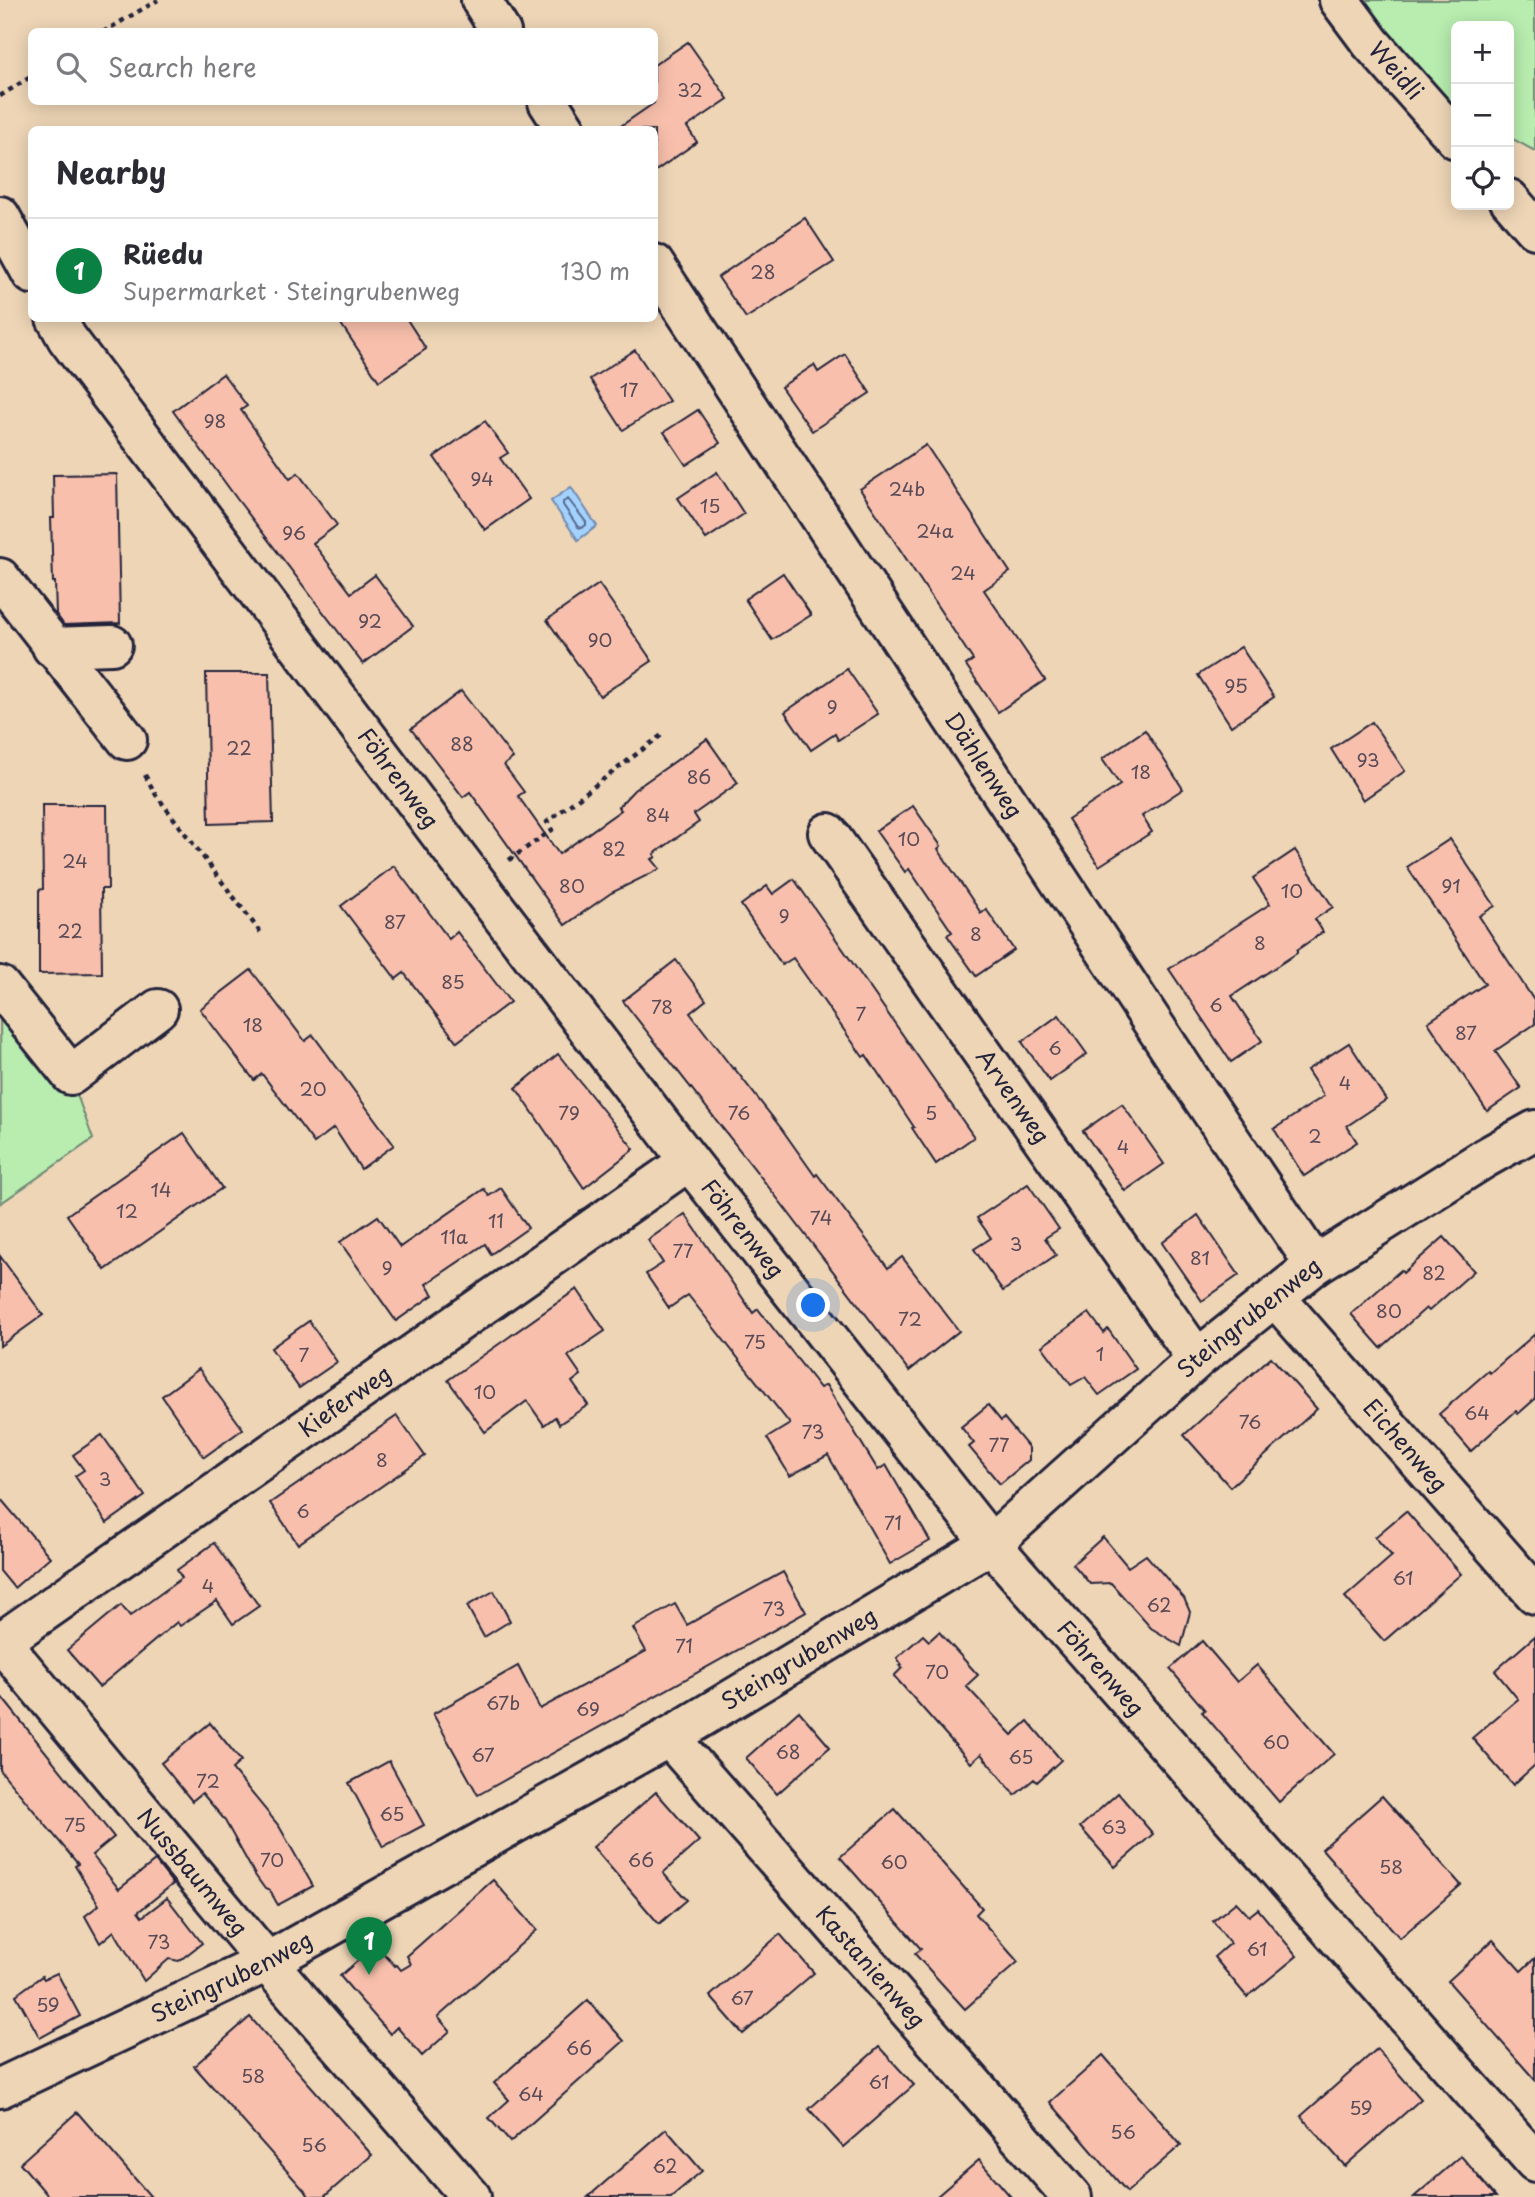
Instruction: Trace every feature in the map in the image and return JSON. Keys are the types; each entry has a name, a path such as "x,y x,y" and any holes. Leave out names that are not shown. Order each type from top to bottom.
{"street":[{"path":"481,0 499,28"},
{"name":"Weidli","path":"1339,0 1371,43 1451,133"},
{"path":"550,105 563,126"},
{"path":"1514,205 1535,229"},
{"path":"0,216 28,267"},
{"name":"Dählenweg","path":"658,270 1315,1265"},
{"name":"Föhrenweg","path":"58,322 82,358 688,1161 991,1544 1535,2162"},
{"path":"0,578 127,740"},
{"path":"52,647 112,645"},
{"name":"Arvenweg","path":"828,833 1197,1359"},
{"path":"0,986 71,1074 158,1009"},
{"name":"Steingrubenweg","path":"0,2088 267,1962 669,1737 991,1544 1197,1359 1315,1265 1485,1158 1535,1130"},
{"name":"Kieferweg","path":"0,1641 688,1161"},
{"name":"Eichenweg","path":"1275,1297 1535,1594"},
{"name":"Nussbaumweg","path":"0,1641 267,1962 471,2197"},
{"name":"Kastanienweg","path":"669,1737 1072,2197"}],"path":[{"path":"110,28 158,0"},
{"path":"0,96 28,78"},
{"path":"476,882 552,830 547,822 663,734"},
{"path":"127,740 156,795 261,933"}],"green space":[{"path":"1358,0 1535,0 1535,151 1514,140 1514,21 1451,21 1451,104 1429,91"},
{"path":"0,986 69,1073 93,1139 1,1203"}],"water":[{"path":"571,487 597,526 578,540 551,501"}],"building":[{"path":"688,42 728,99 687,127 697,142 658,169 658,126 621,126 651,105 658,105 658,62"},
{"path":"805,218 834,262 746,318 718,277"},
{"path":"340,322 409,322 426,349 379,381"},
{"path":"635,350 669,401 623,430 590,379"},
{"path":"845,354 870,393 812,431 781,387 814,365 818,372"},
{"path":"223,374 247,406 241,410 290,479 298,473 337,525 313,543 351,593 375,575 413,626 363,664 173,411"},
{"path":"698,410 720,443 686,465 664,432"},
{"path":"485,421 508,453 500,458 529,499 485,530 434,457"},
{"path":"926,445 1010,572 984,590 1045,680 998,712 966,665 973,660 860,489"},
{"path":"717,472 744,514 706,539 678,498"},
{"path":"117,474 120,623 64,625 56,614 53,582 53,475"},
{"path":"783,573 811,615 772,640 745,599"},
{"path":"599,584 652,661 600,696 547,620"},
{"path":"1241,647 1274,697 1231,726 1198,675"},
{"path":"847,669 878,714 838,740 835,734 811,750 785,712"},
{"path":"206,673 269,673 273,822 209,824"},
{"path":"461,691 513,758 504,765 524,792 518,796 559,854 621,810 618,807 634,790 707,739 738,783 694,814 699,822 654,854 656,857 652,859 660,869 611,893 565,925 470,792 463,797 411,729"},
{"path":"1372,722 1405,771 1363,800 1331,749"},
{"path":"1145,730 1183,789 1142,816 1152,832 1099,866 1068,819 1120,785 1102,759"},
{"path":"42,805 107,805 108,889 101,889 102,973 39,974 39,890 43,889"},
{"path":"913,806 941,846 938,849 981,913 986,909 1014,950 976,976 947,935 952,932 909,869 905,872 876,831"},
{"path":"1450,839 1495,906 1479,916 1535,1002 1535,1024 1495,1051 1521,1088 1487,1111 1428,1022 1485,984 1407,867"},
{"path":"1295,850 1333,907 1315,919 1323,932 1297,950 1297,953 1232,996 1262,1041 1231,1062 1169,969 1270,904 1253,878"},
{"path":"394,866 449,939 457,932 510,1002 457,1042 404,973 396,979 341,906"},
{"path":"794,879 974,1137 936,1164 866,1055 863,1057 793,958 782,965 741,905 767,886 773,894"},
{"path":"676,960 706,1000 690,1013 888,1268 902,1257 959,1331 909,1371 623,1001"},
{"path":"251,970 305,1041 313,1035 394,1145 361,1169 334,1128 314,1143 262,1074 254,1080 200,1009"},
{"path":"1059,1015 1087,1054 1050,1081 1022,1042"},
{"path":"1349,1043 1386,1100 1347,1126 1357,1142 1304,1176 1274,1129 1324,1096 1307,1070"},
{"path":"558,1054 634,1149 584,1188 516,1088"},
{"path":"1122,1104 1164,1164 1125,1191 1083,1131"},
{"path":"184,1133 222,1188 105,1270 67,1215"},
{"path":"1028,1184 1059,1229 1045,1238 1056,1255 1003,1291 974,1249 991,1238 977,1218"},
{"path":"501,1188 528,1228 491,1254 485,1244 426,1284 433,1295 396,1321 340,1242 378,1216 400,1247 484,1189 489,1196"},
{"path":"685,1214 753,1313 758,1309 820,1388 826,1385 878,1470 886,1465 930,1541 890,1564 828,1455 790,1476 767,1438 790,1424 688,1295 669,1308 646,1274 663,1263 648,1240"},
{"path":"1198,1215 1239,1275 1202,1301 1162,1243"},
{"path":"1444,1237 1474,1271 1429,1311 1426,1308 1381,1348 1351,1314"},
{"path":"0,1256 43,1315 0,1346"},
{"path":"577,1289 605,1331 568,1356 581,1375 572,1382 588,1405 559,1424 555,1417 544,1425 527,1401 485,1432 448,1380"},
{"path":"1089,1313 1104,1333 1108,1329 1136,1369 1099,1395 1085,1377 1071,1385 1042,1346"},
{"path":"309,1321 337,1362 299,1388 271,1348"},
{"path":"1535,1334 1535,1399 1518,1414 1516,1411 1471,1451 1439,1414"},
{"path":"1271,1357 1317,1409 1230,1487 1184,1435"},
{"path":"199,1369 243,1429 204,1457 162,1396"},
{"path":"988,1405 1001,1421 1004,1418 1029,1448 1029,1460 1000,1484 969,1447 974,1443 961,1427"},
{"path":"397,1416 425,1456 298,1544 270,1503"},
{"path":"102,1435 145,1496 107,1523 75,1476 84,1470 73,1455"},
{"path":"0,1498 50,1557 14,1588 0,1571"},
{"path":"1406,1511 1461,1574 1384,1641 1345,1597 1392,1556 1375,1537"},
{"path":"1103,1537 1128,1567 1146,1555 1184,1598 1190,1612 1181,1646 1151,1628 1111,1583 1090,1584 1073,1564"},
{"path":"214,1543 259,1606 233,1624 217,1601 180,1626 177,1622 99,1687 67,1650 121,1605 130,1616 182,1578 177,1570"},
{"path":"783,1572 806,1612 478,1795 433,1714 518,1666 540,1709 646,1651 633,1628 675,1604 687,1625"},
{"path":"494,1591 510,1621 484,1637 467,1606"},
{"path":"939,1632 978,1675 966,1686 1012,1735 1028,1721 1061,1760 1037,1782 1034,1779 1015,1795 981,1754 971,1763 894,1676 902,1668 897,1658 923,1635 929,1641"},
{"path":"1535,1636 1535,1765 1513,1785 1472,1738 1518,1699 1495,1671"},
{"path":"1202,1641 1237,1682 1257,1665 1334,1754 1279,1802 1202,1712 1205,1710 1170,1669"},
{"path":"0,1695 114,1837 92,1855 119,1889 155,1861 173,1884 138,1912 142,1917 167,1898 202,1943 179,1961 169,1959 144,1981 114,1931 100,1943 85,1916 99,1905 75,1866 78,1864 0,1770"},
{"path":"799,1711 830,1747 777,1794 746,1758"},
{"path":"210,1723 241,1761 232,1769 279,1826 313,1886 278,1905 270,1891 265,1889 255,1875 224,1819 202,1793 192,1801 161,1763"},
{"path":"389,1761 424,1825 383,1847 349,1783"},
{"path":"656,1792 699,1841 663,1873 687,1900 659,1924 593,1847"},
{"path":"1118,1793 1153,1834 1115,1867 1080,1827"},
{"path":"1382,1796 1461,1885 1400,1938 1322,1849"},
{"path":"895,1809 982,1908 976,1914 1018,1962 965,2009 915,1954 921,1949 840,1857"},
{"path":"493,1880 537,1930 438,2017 450,2031 422,2056 397,2027 390,2034 340,1976 376,1945 401,1970 411,1964 407,1956"},
{"path":"1236,1902 1249,1916 1258,1909 1297,1956 1247,1997 1214,1957 1230,1943 1213,1921"},
{"path":"780,1934 814,1973 743,2034 710,1996"},
{"path":"1493,1940 1521,1971 1535,1958 1535,2080 1448,1981"},
{"path":"57,1973 80,2016 40,2038 16,1995 42,1976 44,1979"},
{"path":"588,2000 624,2041 510,2142 489,2118 509,2100 494,2083"},
{"path":"250,2017 372,2155 324,2197 310,2197 194,2066"},
{"path":"879,2047 914,2085 843,2147 809,2109"},
{"path":"1377,2049 1421,2099 1345,2166 1301,2116"},
{"path":"1103,2055 1181,2145 1127,2192 1050,2102"},
{"path":"77,2112 151,2197 49,2197 20,2163"},
{"path":"666,2129 702,2171 671,2197 588,2197"},
{"path":"1461,2156 1496,2197 1414,2197"},
{"path":"979,2160 1011,2197 936,2197"}],"place":[{"name":"Rüedu","path":"369,1975"}]}
